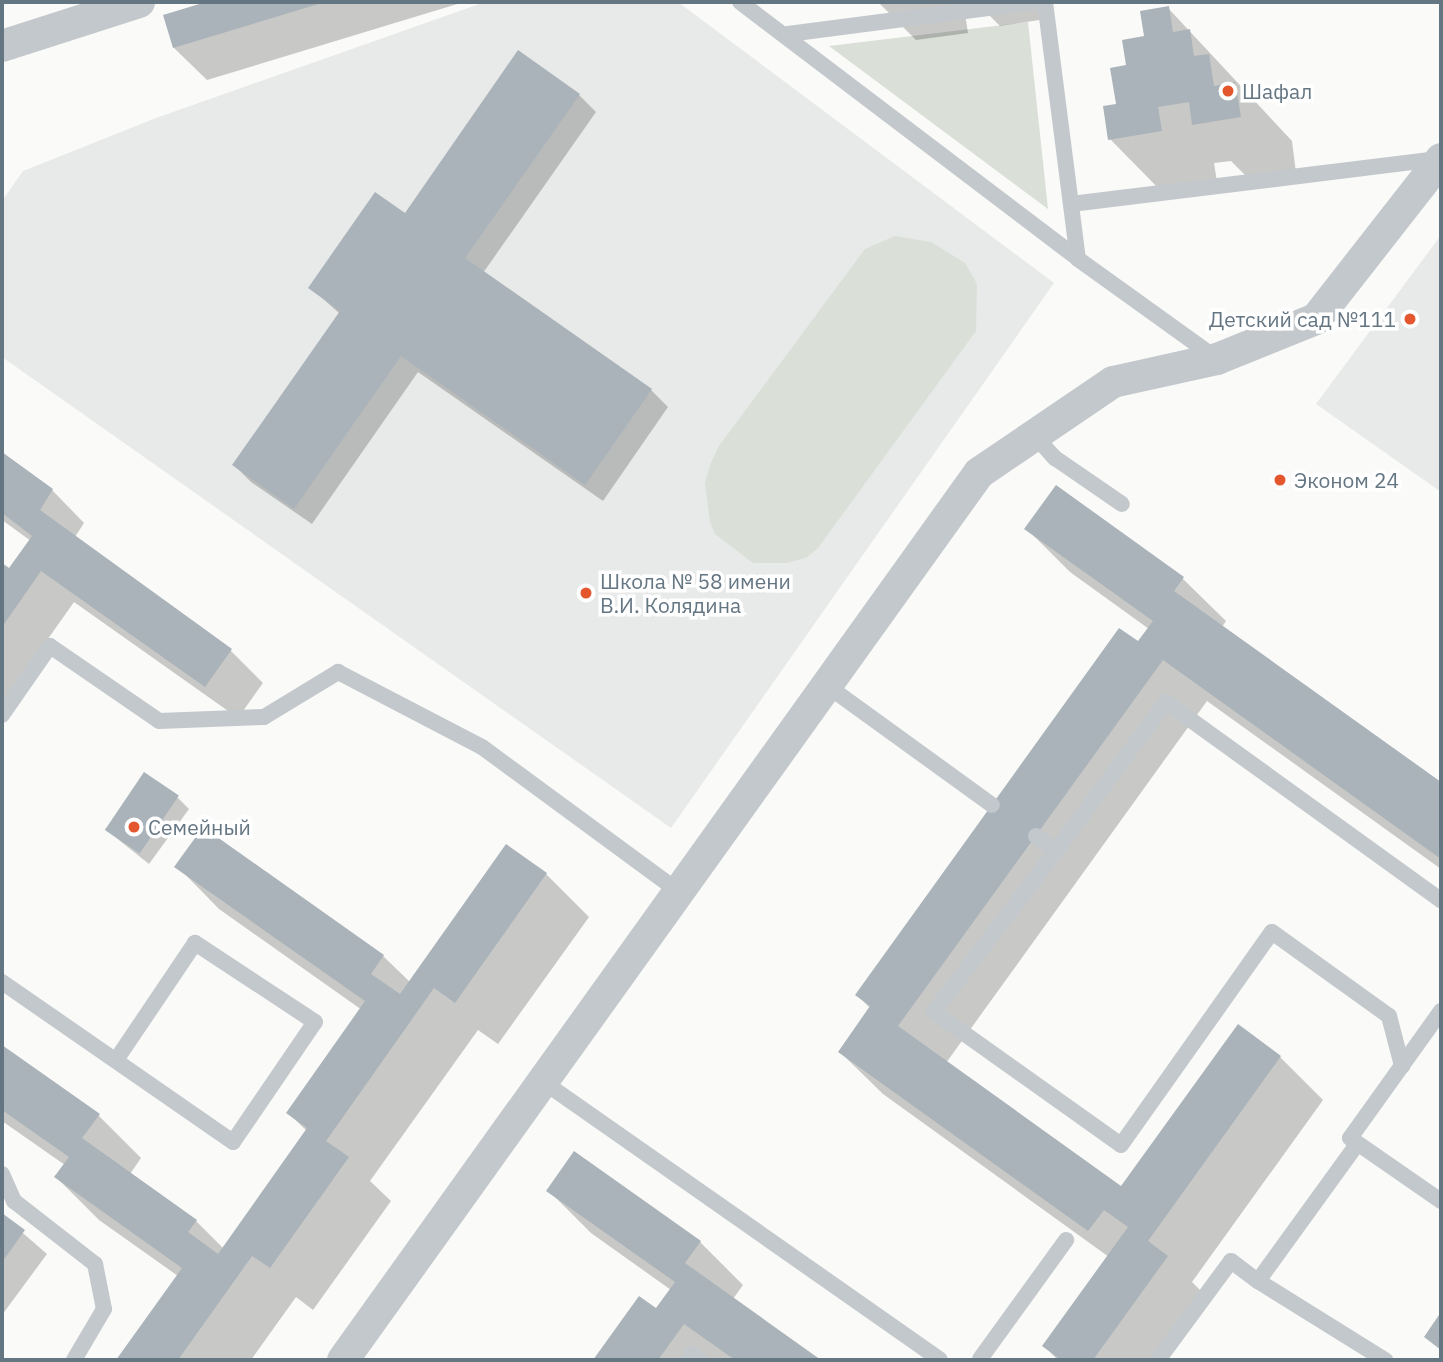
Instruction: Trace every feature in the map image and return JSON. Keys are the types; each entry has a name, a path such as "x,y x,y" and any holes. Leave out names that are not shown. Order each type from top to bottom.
{"street":[{"path":"2,46 139,2"},
{"path":"343,1360 681,894 979,473 1113,382 1217,359 1316,318 1441,159"}],"lane":[{"path":"740,2 788,34 1078,259 1217,359"},
{"path":"788,34 1033,2"},
{"path":"1045,2 1078,259"},
{"path":"1071,204 1441,159"},
{"path":"1035,436 1055,458 1122,504"},
{"path":"2,715 50,646 159,720 264,717 338,672 482,747 681,894"},
{"path":"829,687 992,805"},
{"path":"1402,1066 1389,1016 1272,932 1121,1145 934,1012 1166,702 1441,900"},
{"path":"1036,836 1056,851"},
{"path":"2,982 233,1142 315,1022 195,943 116,1060"},
{"path":"1441,1011 1350,1138 1441,1200"},
{"path":"545,1083 940,1360"},
{"path":"1258,1281 1357,1144"},
{"path":"2,1174 14,1200 95,1264 104,1310 74,1360"},
{"path":"980,1360 1066,1240"},
{"path":"1158,1360 1231,1261 1258,1281 1385,1360"},
{"path":"688,1360 692,1354 700,1360"}],"shaded area":[{"name":"Школа № 58 имени В.И. Колядина","path":"485,2 678,2 1054,283 671,828 2,357 2,201 23,171 156,118"},
{"path":"1028,22 1048,209 829,46"},
{"name":"Детский сад №111","path":"1441,235 1441,492 1316,404"},
{"path":"895,236 931,242 965,263 977,284 976,331 818,548 806,558 786,563 753,563 715,534 710,522 705,483 710,465 719,446 865,249"}],"building":[{"path":"206,2 325,2 173,48 163,15"},
{"path":"1169,6 1173,32 1190,29 1194,56 1209,54 1214,86 1235,82 1241,117 1192,125 1189,102 1158,107 1162,131 1108,140 1103,106 1116,104 1110,68 1126,65 1122,40 1144,36 1140,11"},
{"path":"518,50 580,94 465,258 652,389 585,485 401,356 294,509 232,465 340,311 308,288 375,192 405,213"},
{"path":"2,452 53,489 40,510 232,649 205,687 41,571 2,627 2,563 9,568 32,536 2,513"},
{"path":"1056,485 1184,577 1174,591 1441,782 1441,859 1163,660 898,1026 1121,1186 1238,1024 1281,1056 1148,1241 1168,1256 1093,1360 1061,1360 1042,1346 1128,1227 1104,1210 1088,1231 838,1052 870,1006 855,995 1119,628 1138,641 1153,621 1024,529"},
{"path":"144,772 179,795 140,854 105,830"},
{"path":"203,827 384,955 371,974 400,994 506,844 547,873 455,1003 434,988 326,1141 349,1157 270,1268 252,1256 178,1360 116,1360 182,1268 54,1177 69,1157 2,1110 2,1045 100,1114 82,1138 197,1220 188,1232 218,1254 307,1128 286,1113 365,1001 174,867"},
{"path":"574,1151 701,1241 685,1263 821,1360 735,1360 684,1324 658,1360 593,1360 639,1296 656,1308 675,1282 546,1191"},
{"path":"2,1213 25,1230 2,1262"},
{"path":"1441,1312 1441,1350 1424,1337"}],"place":[{"name":"Шафал","path":"1228,91"},
{"name":"Детский сад №111","path":"1410,319"},
{"name":"Эконом 24","path":"1280,480"},
{"name":"Школа № 58 имени В.И. Колядина","path":"586,593"},
{"name":"Семейный","path":"134,827"}]}
